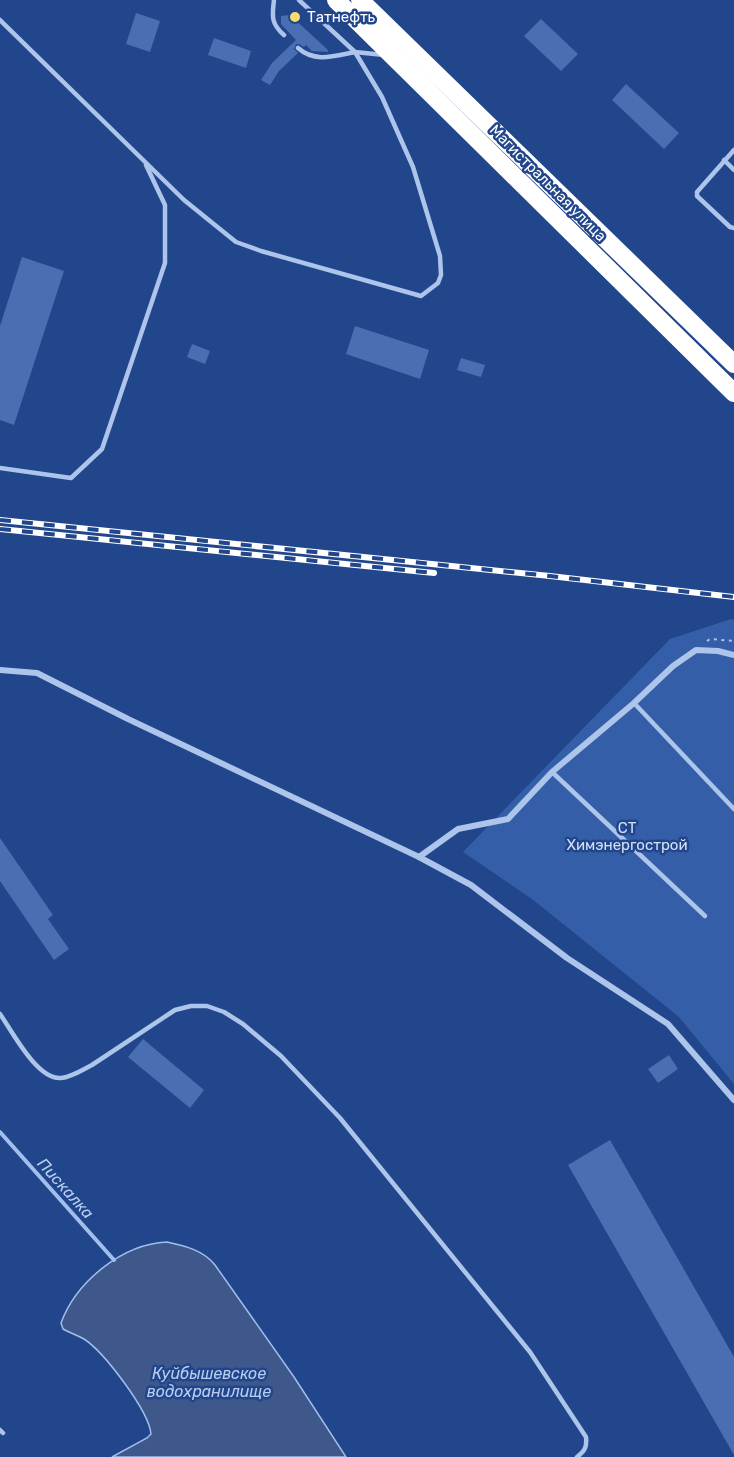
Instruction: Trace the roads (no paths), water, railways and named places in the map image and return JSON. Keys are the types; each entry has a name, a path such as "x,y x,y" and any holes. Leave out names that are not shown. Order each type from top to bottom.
{"highway":[{"name":"Магистральная улица","path":"336,0 734,393"},
{"name":"Магистральная улица","path":"361,0 734,364"}],"street":[{"path":"419,857 458,829 508,819 552,772 634,703 673,666 696,650 734,655"},
{"path":"0,670 37,672 159,734 419,857 471,885 567,958 668,1024 734,1100"}],"lane":[{"path":"274,0 272,15 276,28 284,35"},
{"path":"0,20 184,200 236,242 421,296 438,283 441,275 440,256 413,167 382,97 355,52 299,0"},
{"path":"298,48 307,56 327,58 355,52 395,57"},
{"path":"734,150 699,187 698,196 730,227 734,228"},
{"path":"724,160 734,170"},
{"path":"0,468 71,478 102,448 165,263 165,205 145,162"},
{"path":"634,703 734,809"},
{"path":"552,772 705,916"},
{"path":"0,1014 35,1064 44,1073 59,1078 85,1069 175,1010 191,1006 207,1006 224,1012 243,1024 281,1056 340,1118 530,1352 586,1437 587,1446 584,1452 577,1457"}],"water":[{"name":"Куйбышевское водохранилище","path":"167,1242 199,1252 215,1265 294,1377 346,1457 112,1457 147,1438 151,1434 148,1424 134,1397 103,1356 84,1339 63,1329 61,1323 78,1293 103,1268 134,1250 150,1244"}],"waterway":[{"name":"Пискалка","path":"0,1132 114,1260"}],"railway":[{"path":"0,520 734,597"},
{"path":"0,529 434,573"}],"place":[{"name":"Татнефть","path":"295,17"}],"park label":[{"name":"СТ Химэнергострой","path":"627,836"}]}
